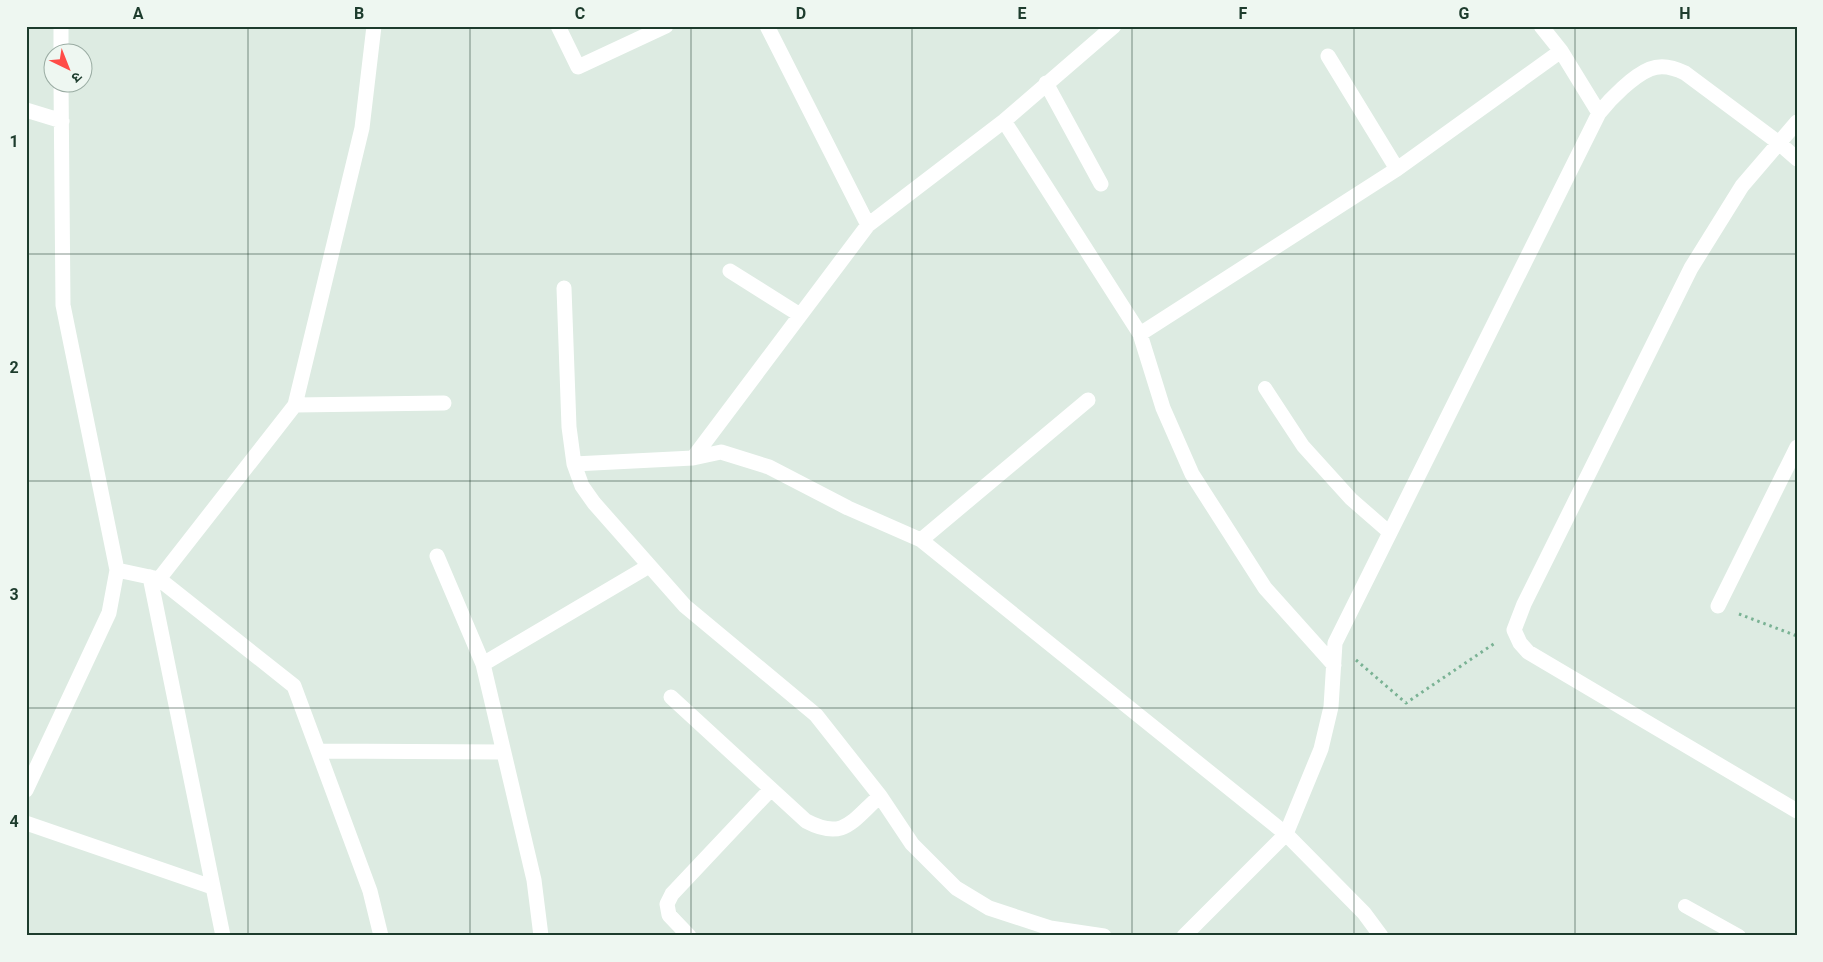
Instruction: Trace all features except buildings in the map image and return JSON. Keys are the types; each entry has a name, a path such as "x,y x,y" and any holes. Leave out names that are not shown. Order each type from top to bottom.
{"street":[{"path":"61,26 61,42"},
{"path":"223,936 212,887 155,578 295,405 362,128 374,26"},
{"path":"558,26 578,67 666,26"},
{"path":"767,26 868,225"},
{"path":"693,458 868,225 1004,121 1114,26"},
{"path":"1541,26 1561,51 1599,113"},
{"path":"1140,334 1397,169 1561,51"},
{"path":"1328,56 1397,169"},
{"path":"1184,936 1286,834 1321,749 1331,707 1335,643 1599,113 1621,89 1651,68 1673,67 1685,73 1779,143 1797,159"},
{"path":"1046,83 1101,184"},
{"path":"26,790 109,613 117,570 63,305 61,92"},
{"path":"26,110 62,121"},
{"path":"1004,121 1140,334 1163,408 1192,474 1265,588 1334,665"},
{"path":"1797,122 1742,186 1691,268 1524,604 1514,630 1520,643 1528,652 1797,811"},
{"path":"730,271 800,315"},
{"path":"564,288 569,427 574,464 582,486 594,502 685,606 816,715 880,796 912,844 956,888 989,908 1046,932 1104,936"},
{"path":"921,540 1088,400"},
{"path":"295,405 444,403"},
{"path":"1718,606 1797,447"},
{"path":"574,464 693,458 722,452 769,467 848,508 921,540 1286,834 1364,913 1380,936"},
{"path":"437,556 483,664 534,880 541,936"},
{"path":"483,664 649,566"},
{"path":"117,570 155,578 294,686 370,891 381,936"},
{"path":"671,697 806,821 822,829 831,831 844,828 880,796"},
{"path":"319,751 503,752"},
{"path":"689,936 669,916 667,904 672,894 771,789"},
{"path":"26,823 212,887"}],"lane":[{"path":"1265,388 1303,446 1351,499 1390,533"},
{"path":"1685,906 1739,936"}],"path":[{"path":"1718,606 1797,636"},
{"path":"1335,643 1406,703 1514,630"}]}
